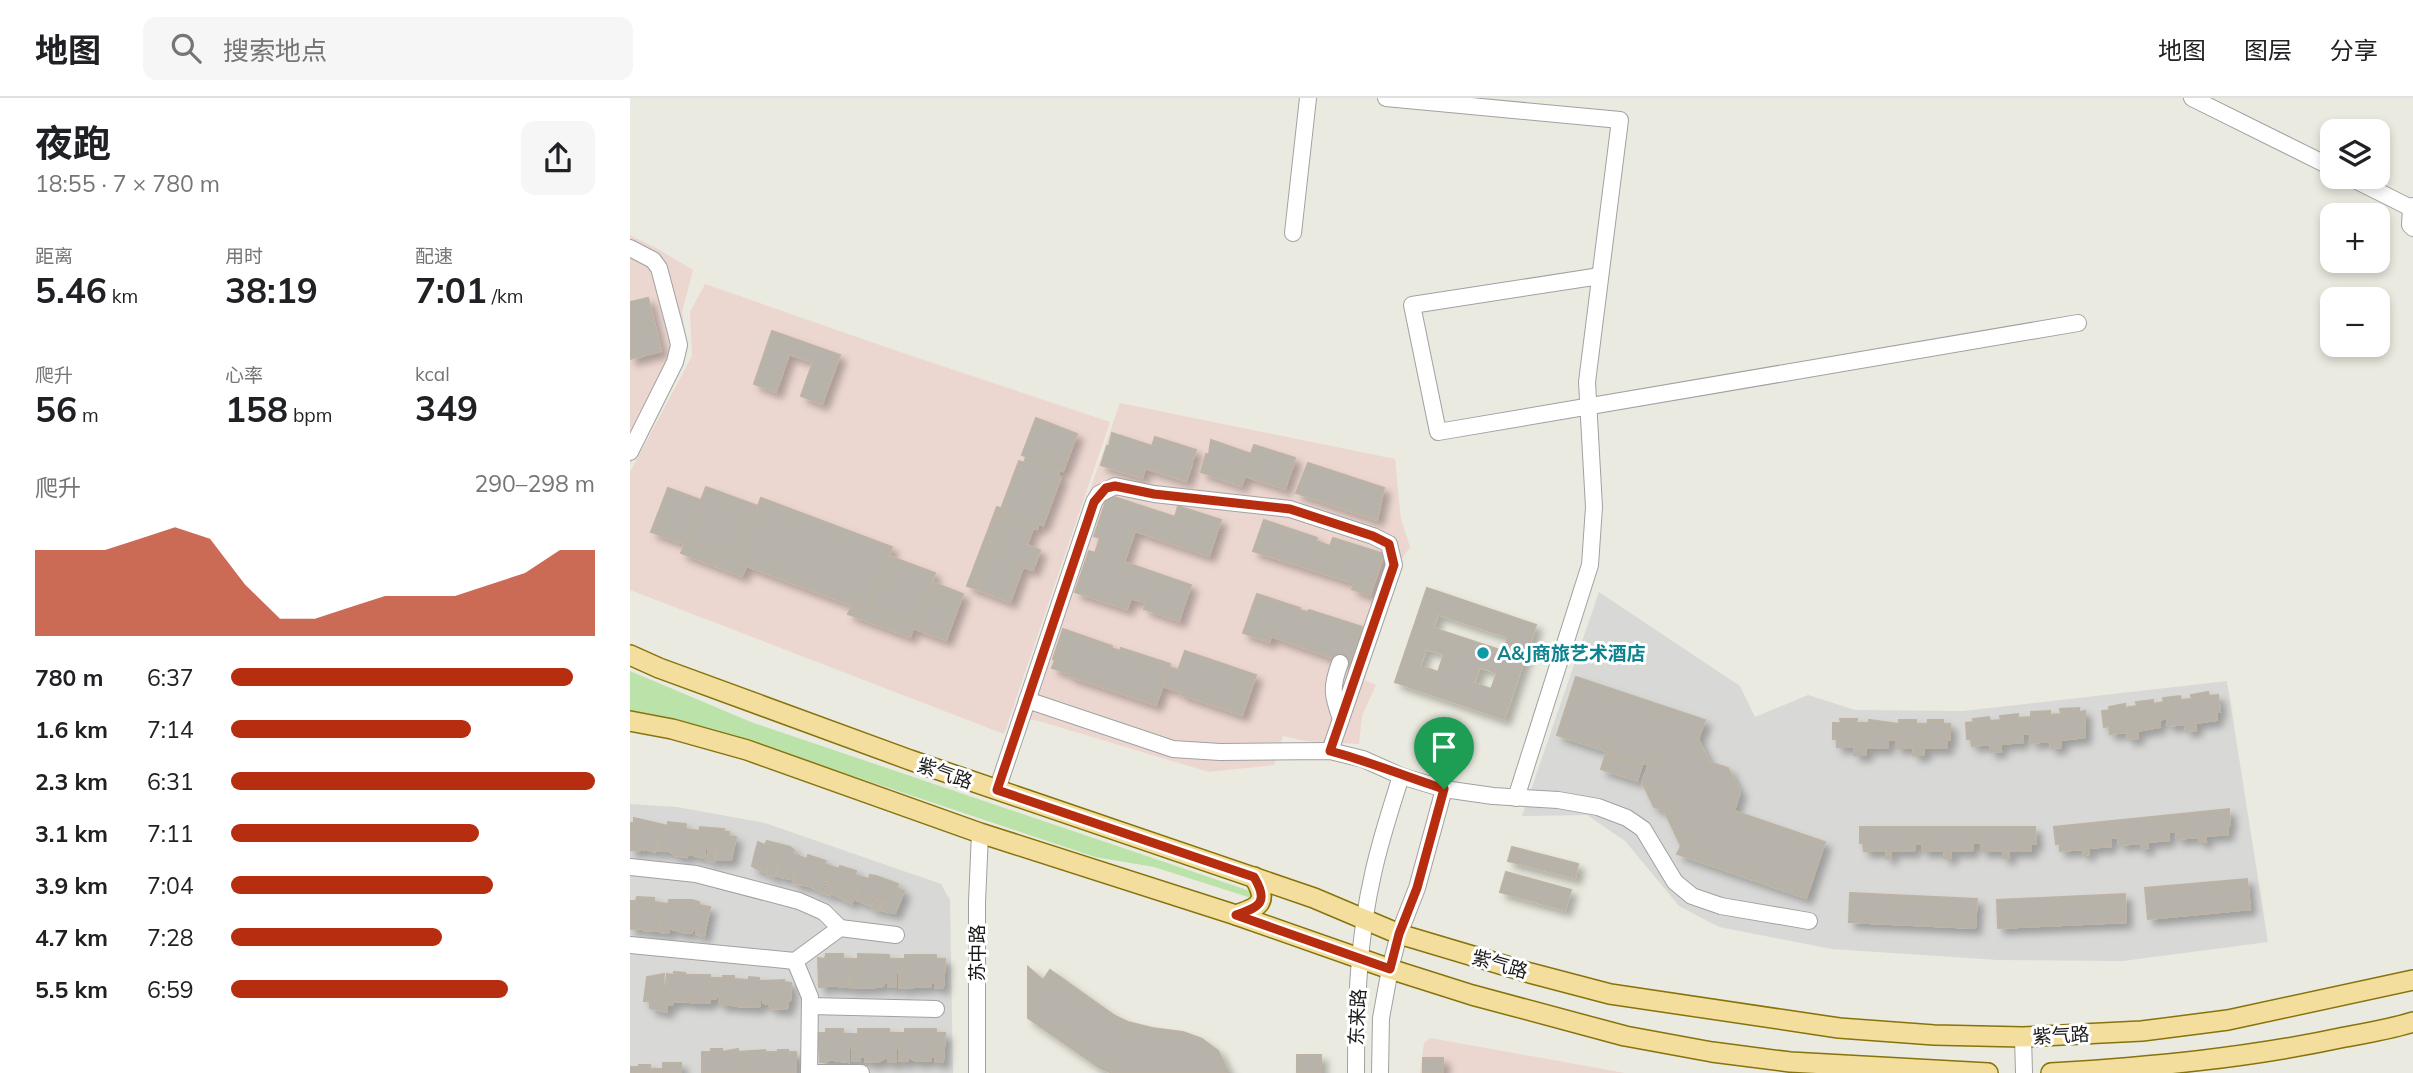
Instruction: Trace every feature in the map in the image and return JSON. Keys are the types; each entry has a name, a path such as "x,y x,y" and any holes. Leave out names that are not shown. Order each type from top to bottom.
{"main road":[{"name":"紫气路","path":"630,655 671,673 997,790 1314,898 1399,934 1610,994 1839,1028 1934,1035 2023,1037 2142,1031 2228,1020 2413,980"},
{"name":"紫气路","path":"630,721 672,729 747,750 980,834 1236,915 1390,969 1625,1037 1790,1062 1988,1073"},
{"path":"1236,915 1254,909 1261,901 1262,891 1254,877"},
{"path":"1520,1008 1513,989 1518,979 1530,973"},
{"name":"紫气路","path":"2051,1073 2147,1067 2236,1057 2318,1043 2413,1022"}],"street":[{"path":"1293,233 1308,98"},
{"path":"1385,98 1620,120 1587,382 1594,507 1590,565 1516,798"},
{"path":"2192,98 2320,162"},
{"path":"2374,189 2412,207 2410,225 2413,228"},
{"path":"630,248 653,260 659,268 679,345 675,362 630,453"},
{"path":"1600,276 1412,305 1438,432 2078,323"},
{"path":"997,790 1094,502 1106,488 1123,486 1154,494 1290,509 1373,536 1389,544 1394,565 1330,751"},
{"path":"1340,663 1332,682 1333,695 1341,719"},
{"path":"1027,700 1173,749 1220,752 1330,751 1363,759 1401,776 1444,789 1558,800 1598,807 1626,818 1643,829 1675,882 1692,896 1721,905 1809,921"},
{"name":"东来路","path":"1356,1073 1356,1014 1364,919 1373,874 1401,776"},
{"name":"东来路","path":"1380,1073 1381,1018 1390,969 1399,934 1417,888 1444,789"},
{"name":"苏中路","path":"977,1073 977,902 980,834"},
{"path":"630,867 696,874 799,901 824,912 840,928 896,935"},
{"path":"630,945 795,961 840,928"},
{"path":"795,961 810,997 809,1073 861,1073"},
{"path":"810,1006 936,1009"},
{"path":"2023,1037 2025,1073"}],"shaded area":[{"path":"630,235 693,270 682,312 687,347 630,465"},
{"path":"705,284 1110,422 1004,734 630,590 630,472 692,356 690,312"},
{"path":"1120,403 1395,459 1401,519 1410,547 1400,562 1364,680 1376,685 1362,716 1359,744 1306,741 1283,736 1274,765 1209,772 1039,721 1012,716"},
{"path":"1599,592 1740,686 1755,717 1808,695 1855,710 1963,711 2227,681 2268,942 2123,961 1998,960 1832,949 1719,927 1679,906 1625,841 1587,815 1522,816"},
{"path":"630,804 677,807 765,823 941,884 950,900 953,1073 630,1073"},
{"path":"1430,1038 1625,1073 1420,1073 1424,1043"}],"green space":[{"path":"630,671 751,722 1256,893 1251,898 1154,867 1095,857 731,735 630,710"}],"building":[{"path":"648,298 661,351 630,359 630,302"},
{"path":"772,331 840,355 822,404 801,396 813,362 789,354 776,392 754,384"},
{"path":"1036,418 1077,434 1063,471 1022,455"},
{"path":"1112,433 1152,446 1155,437 1196,450 1186,481 1145,468 1142,478 1101,465"},
{"path":"1211,440 1251,454 1254,445 1295,458 1285,489 1245,476 1241,486 1201,472 1206,454 1209,454"},
{"path":"1026,457 1060,470 1057,476 1061,477 1043,525 1039,523 1037,529 1003,517 1006,510 1001,509 1019,461 1024,463"},
{"path":"1308,463 1384,488 1377,520 1296,493"},
{"path":"706,487 758,506 737,559 686,540"},
{"path":"668,488 701,500 686,540 737,559 736,562 746,566 742,576 681,553 685,544 651,532"},
{"path":"1108,495 1175,517 1178,506 1221,520 1209,556 1135,531 1124,562 1191,585 1179,621 1144,609 1146,603 1131,598 1127,609 1075,592 1089,551 1095,553 1100,538 1094,536"},
{"path":"761,498 892,547 867,611 736,562"},
{"path":"997,507 1006,510 1003,517 999,515 990,541 993,543 976,589 967,586"},
{"path":"999,515 1033,528 1027,545 1040,550 1033,570 1023,567 1010,602 976,589 993,543 990,541"},
{"path":"1264,520 1317,538 1316,541 1330,546 1333,538 1384,554 1370,595 1352,589 1354,583 1253,551"},
{"path":"889,556 935,573 915,625 869,608"},
{"path":"932,582 963,594 946,640 913,628 910,637 848,614 852,605 867,611 869,608 915,625"},
{"name":"A&J商旅艺术酒店","path":"1427,588 1536,625 1504,719 1395,682","holes":["1438,614 1508,637 1503,651 1433,628","1426,649 1444,654 1438,672 1420,666","1480,667 1497,673 1491,689 1474,683"]},
{"path":"1257,594 1300,608 1299,610 1309,610 1362,627 1350,664 1271,636 1269,642 1243,633"},
{"path":"1063,629 1120,651 1121,648 1170,664 1156,705 1052,668"},
{"path":"1185,651 1256,675 1242,715 1163,686 1169,667 1178,670"},
{"path":"1576,677 1705,720 1698,739 1709,762 1728,768 1740,792 1734,811 1825,842 1806,898 1677,854 1681,846 1664,810 1654,807 1642,782 1649,765 1557,735"},
{"path":"2208,692 2209,696 2218,695 2220,712 2216,712 2217,720 2195,723 2196,730 2186,731 2185,724 2168,726 2167,718 2159,720 2160,727 2137,731 2138,738 2128,739 2127,732 2110,734 2109,726 2104,727 2102,711 2110,710 2109,707 2125,704 2125,708 2137,706 2136,702 2153,700 2153,704 2164,702 2163,698 2180,696 2181,700 2192,699 2191,695"},
{"path":"2079,708 2079,712 2085,711 2085,737 2061,740 2061,747 2051,748 2050,741 2031,743 2030,733 2022,734 2023,742 2000,744 2001,751 1990,752 1990,744 1972,746 1971,739 1967,739 1966,723 1974,722 1973,719 1989,717 1990,721 2001,720 2000,716 2018,714 2018,718 2031,717 2031,712 2050,711 2050,715 2061,714 2060,709"},
{"path":"1840,719 1857,719 1856,723 1869,723 1869,720 1899,724 1899,720 1916,720 1916,724 1927,724 1928,720 1943,720 1943,724 1950,724 1950,740 1947,740 1947,748 1924,748 1924,755 1913,755 1914,748 1896,748 1896,740 1888,739 1888,748 1866,748 1866,755 1854,755 1854,747 1837,747 1837,739 1833,739 1833,723 1841,723"},
{"path":"1606,753 1642,765 1637,781 1601,769"},
{"path":"2229,809 2228,834 2205,836 2206,842 2200,842 2199,837 2177,839 2176,831 2168,832 2169,840 2147,842 2148,848 2141,849 2141,843 2119,845 2118,837 2110,838 2111,846 2089,848 2089,854 2084,855 2083,849 2060,851 2060,843 2056,844 2054,827"},
{"path":"634,818 668,826 668,822 686,824 685,829 699,831 700,827 724,829 723,831 729,832 728,836 736,837 731,860 717,860 716,849 714,861 707,860 709,848 705,847 704,858 690,854 691,845 687,857 669,851 658,851 660,839 657,838 655,852 644,848 639,851 630,850 630,823 634,823"},
{"path":"1860,827 2035,827 2036,844 2031,844 2031,851 2009,851 2009,858 2003,858 2003,851 1981,851 1981,843 1973,843 1972,851 1951,851 1951,858 1944,858 1945,851 1922,851 1922,844 1915,844 1914,851 1891,851 1891,858 1886,858 1886,851 1864,851 1863,843 1860,843"},
{"path":"767,841 790,847 794,850 793,854 807,859 808,855 839,869 840,866 856,871 855,875 869,879 870,875 876,876 898,884 897,888 904,891 895,913 881,910 882,899 878,910 871,908 875,897 872,896 869,905 856,900 859,891 856,891 852,903 831,893 824,893 828,881 825,880 821,892 810,886 793,883 796,872 794,871 791,879 777,876 781,866 778,865 774,877 767,874 771,862 765,872 757,869 752,866 758,842 765,845"},
{"path":"1512,847 1578,864 1575,878 1508,861"},
{"path":"1506,872 1571,890 1565,910 1500,892"},
{"path":"2247,879 2250,909 2148,919 2145,888"},
{"path":"1850,893 1977,899 1975,928 1849,922"},
{"path":"2125,894 2126,922 1998,928 1997,900"},
{"path":"637,897 654,898 654,902 668,904 669,900 692,900 699,902 699,905 710,907 704,936 696,934 697,929 693,928 692,932 686,933 669,928 668,933 660,932 659,917 658,931 630,929 630,901 636,901"},
{"path":"826,954 843,954 843,959 858,959 858,954 889,955 889,959 905,959 905,955 936,955 936,959 945,959 943,988 935,987 935,983 931,983 931,986 899,988 899,973 896,973 896,987 888,987 888,983 884,983 884,986 851,988 852,974 849,974 849,987 819,987 818,958 825,959"},
{"path":"1028,967 1043,980 1050,970 1115,1016 1128,1022 1183,1032 1202,1039 1218,1051 1229,1073 1112,1073 1100,1068 1028,1018"},
{"path":"674,972 710,975 710,978 734,976 734,979 759,978 759,981 784,980 791,983 790,1001 787,1009 771,1008 769,1004 763,1003 763,1000 760,1000 760,1006 757,1007 740,1006 741,998 738,1006 722,1005 716,996 716,999 710,999 707,1003 691,1003 689,995 689,1002 679,1001 667,1005 667,1012 650,1008 650,1001 644,1001 647,977 664,974 663,987 666,987 667,974 674,975"},
{"path":"826,1029 843,1029 843,1034 858,1034 858,1029 889,1029 889,1033 905,1033 905,1029 936,1029 936,1033 945,1033 943,1062 935,1062 935,1057 917,1061 908,1057 908,1061 899,1061 899,1048 896,1048 896,1062 888,1062 888,1057 877,1062 865,1061 865,1057 860,1057 860,1061 852,1061 852,1048 849,1048 849,1062 827,1059 826,1062 820,1062 818,1033 826,1033"},
{"path":"711,1049 722,1049 722,1052 738,1049 738,1052 796,1052 796,1071 747,1073 744,1070 744,1073 702,1073 702,1052 711,1052"},
{"path":"1297,1055 1321,1055 1321,1073 1297,1073"},
{"path":"1423,1058 1443,1058 1443,1073 1423,1073"},
{"path":"663,1063 681,1063 681,1073 630,1073 630,1067 639,1065 650,1065 650,1069 663,1069"}],"place":[{"name":"A&J商旅艺术酒店","path":"1483,653"}],"route":[{"path":"1123,486 1154,494 1290,509 1373,536 1389,544 1394,565 1330,751 1363,759 1401,776 1444,789 1417,888 1399,934 1390,969 1236,915 1254,909 1261,901 1262,891 1254,877 997,790 1094,502 1099,494 1106,488 1123,486"}]}
